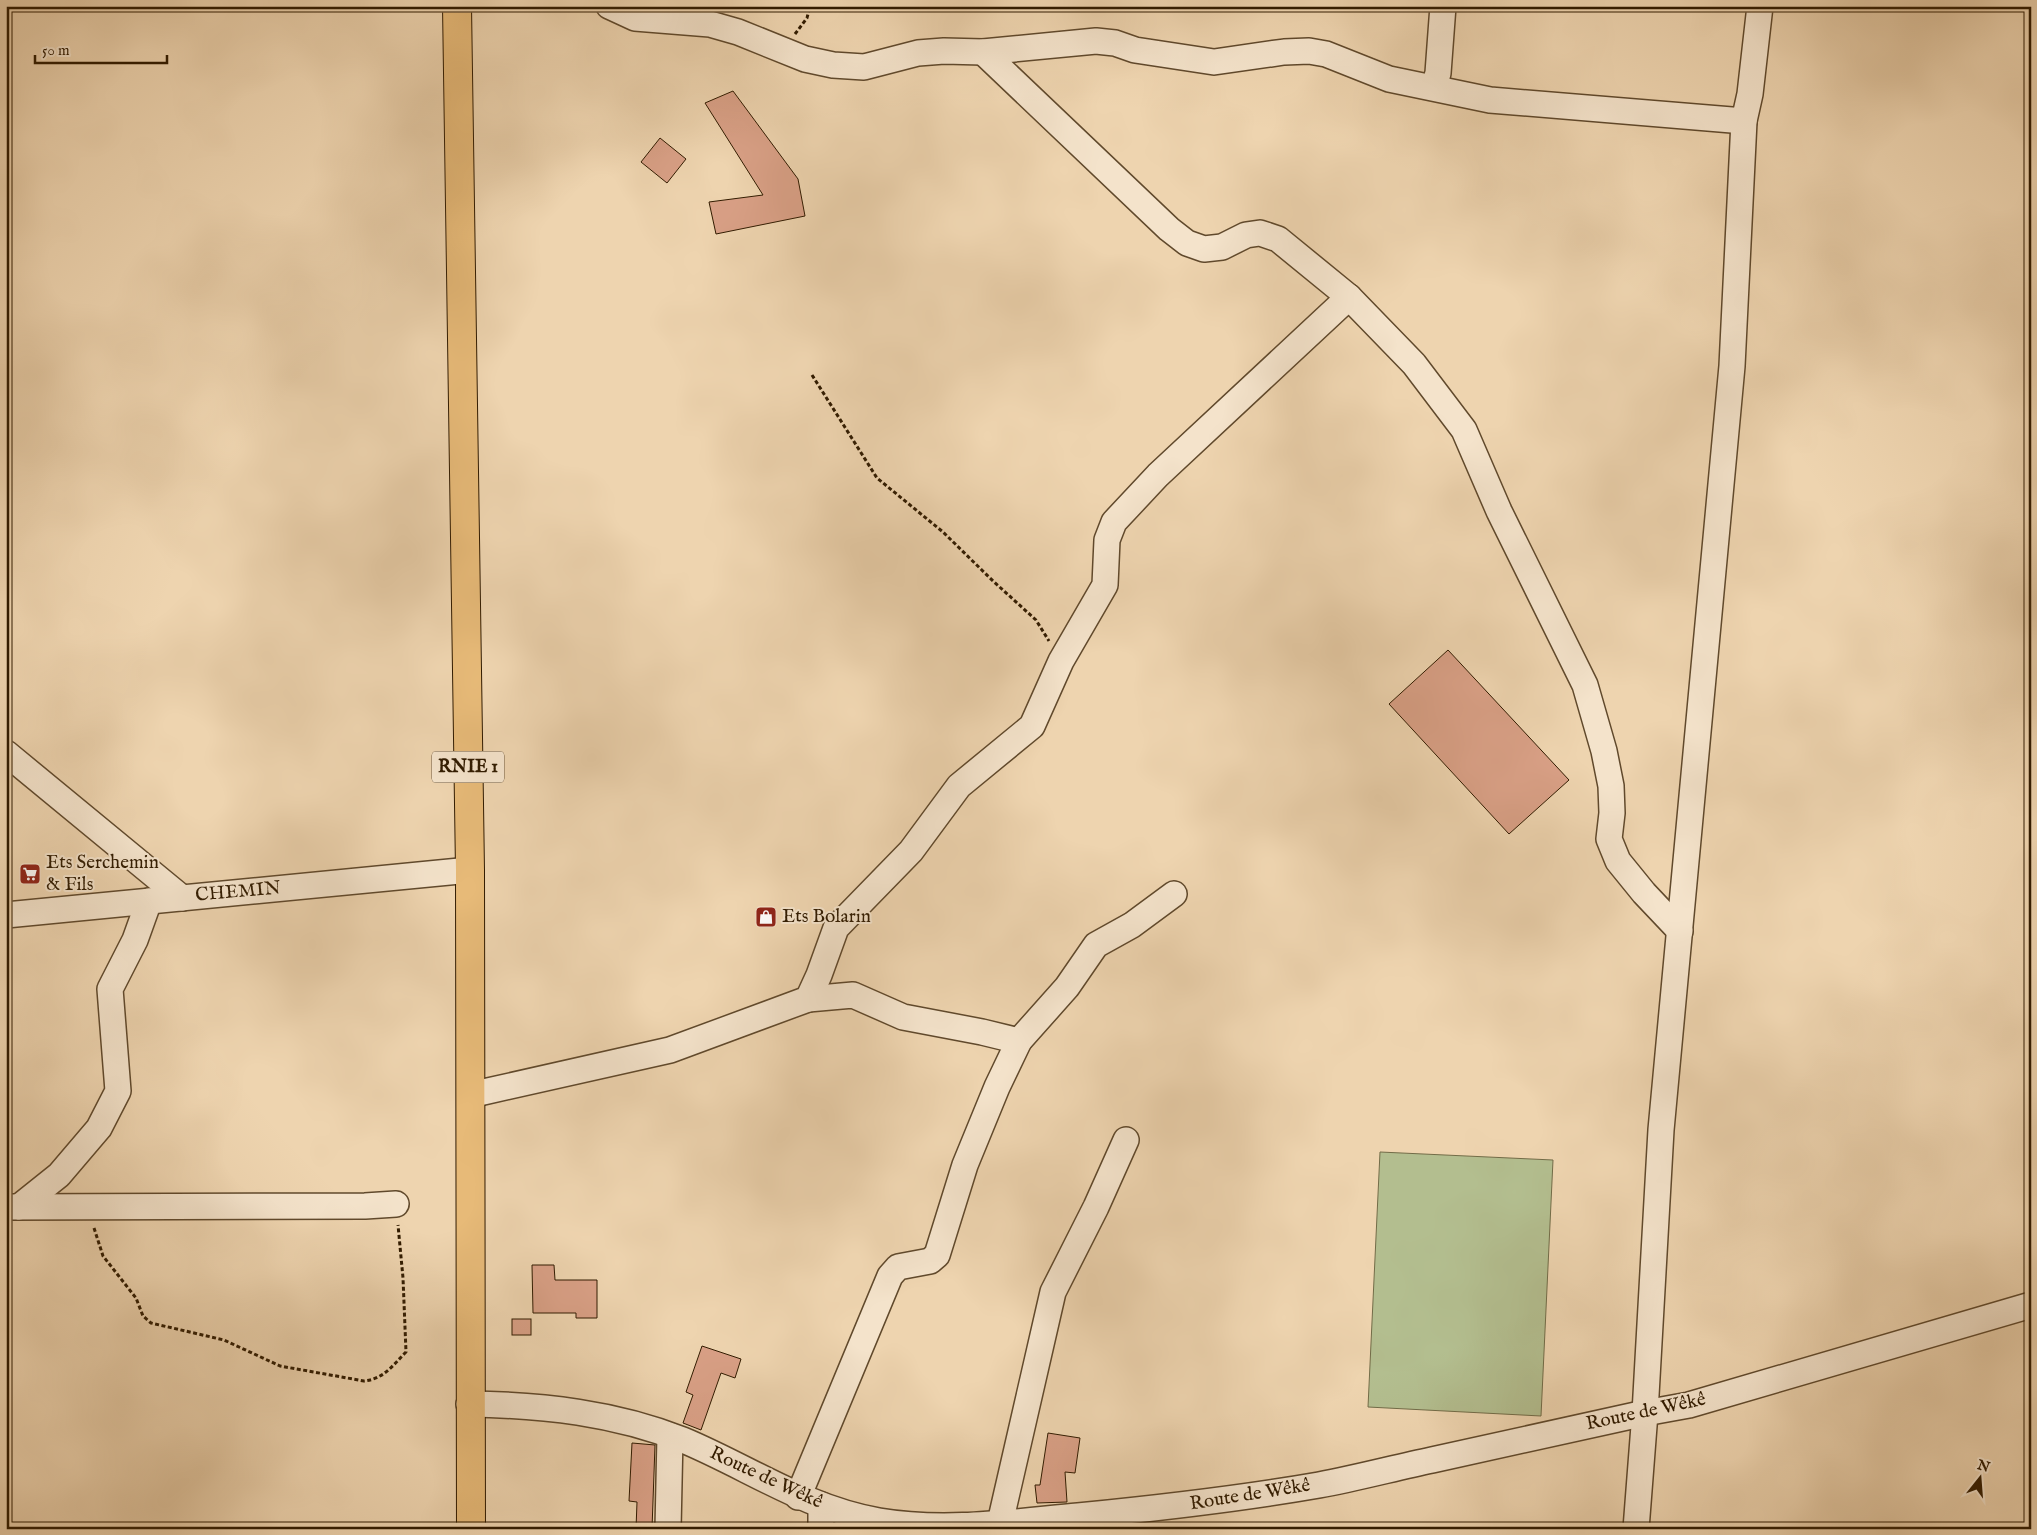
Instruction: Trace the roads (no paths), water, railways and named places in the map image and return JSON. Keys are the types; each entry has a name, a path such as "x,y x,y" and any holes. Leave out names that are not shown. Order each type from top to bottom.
{"highway":[{"name":"RNIE 1","path":"457,6 470,870 469,1404 471,1529"}],"street":[{"path":"609,6 634,18 710,24 738,32 805,59 833,65 864,67 918,53 944,50 983,52 1096,41 1115,43 1134,50 1214,62 1284,52 1309,52 1326,54 1389,80 1434,87 1490,100 1744,121"},
{"path":"1434,87 1438,73 1443,6"},
{"path":"1636,1529 1645,1413 1661,1130 1732,366 1744,121 1750,94 1760,6"},
{"path":"983,52 1186,243 1204,249 1222,247 1246,235 1260,233 1278,240 1349,297 1414,364 1464,430 1499,511 1586,685 1604,751 1611,786 1612,813 1609,839 1618,860 1644,893 1680,931"},
{"path":"808,999 836,928 911,851 959,786 1032,726 1061,661 1105,585 1107,540 1114,522 1158,475 1349,297"},
{"path":"6,753 182,898"},
{"name":"CHEMIN","path":"6,914 470,870"},
{"path":"798,1496 890,1276 898,1267 930,1261 937,1254 966,1165 1019,1041 1068,987 1096,945 1132,925 1174,894"},
{"path":"12,1207 59,1176 99,1128 118,1091 110,989 135,940 149,901"},
{"path":"470,1095 670,1050 808,999 853,995 903,1017 1019,1041"},
{"path":"1000,1523 1053,1292 1096,1207 1126,1140"},
{"path":"12,1207 355,1206 396,1204"},
{"name":"Route de Wêkê","path":"469,1404 528,1405 575,1411 650,1428 685,1441 798,1496 821,1517 878,1520 919,1526 961,1526 1190,1505 1322,1484 1688,1405 2031,1305"},
{"path":"668,1529 670,1436"}],"place":[{"name":"Ets Serchemin & Fils","path":"30,874"},
{"name":"Ets Bolarin","path":"766,917"}]}
